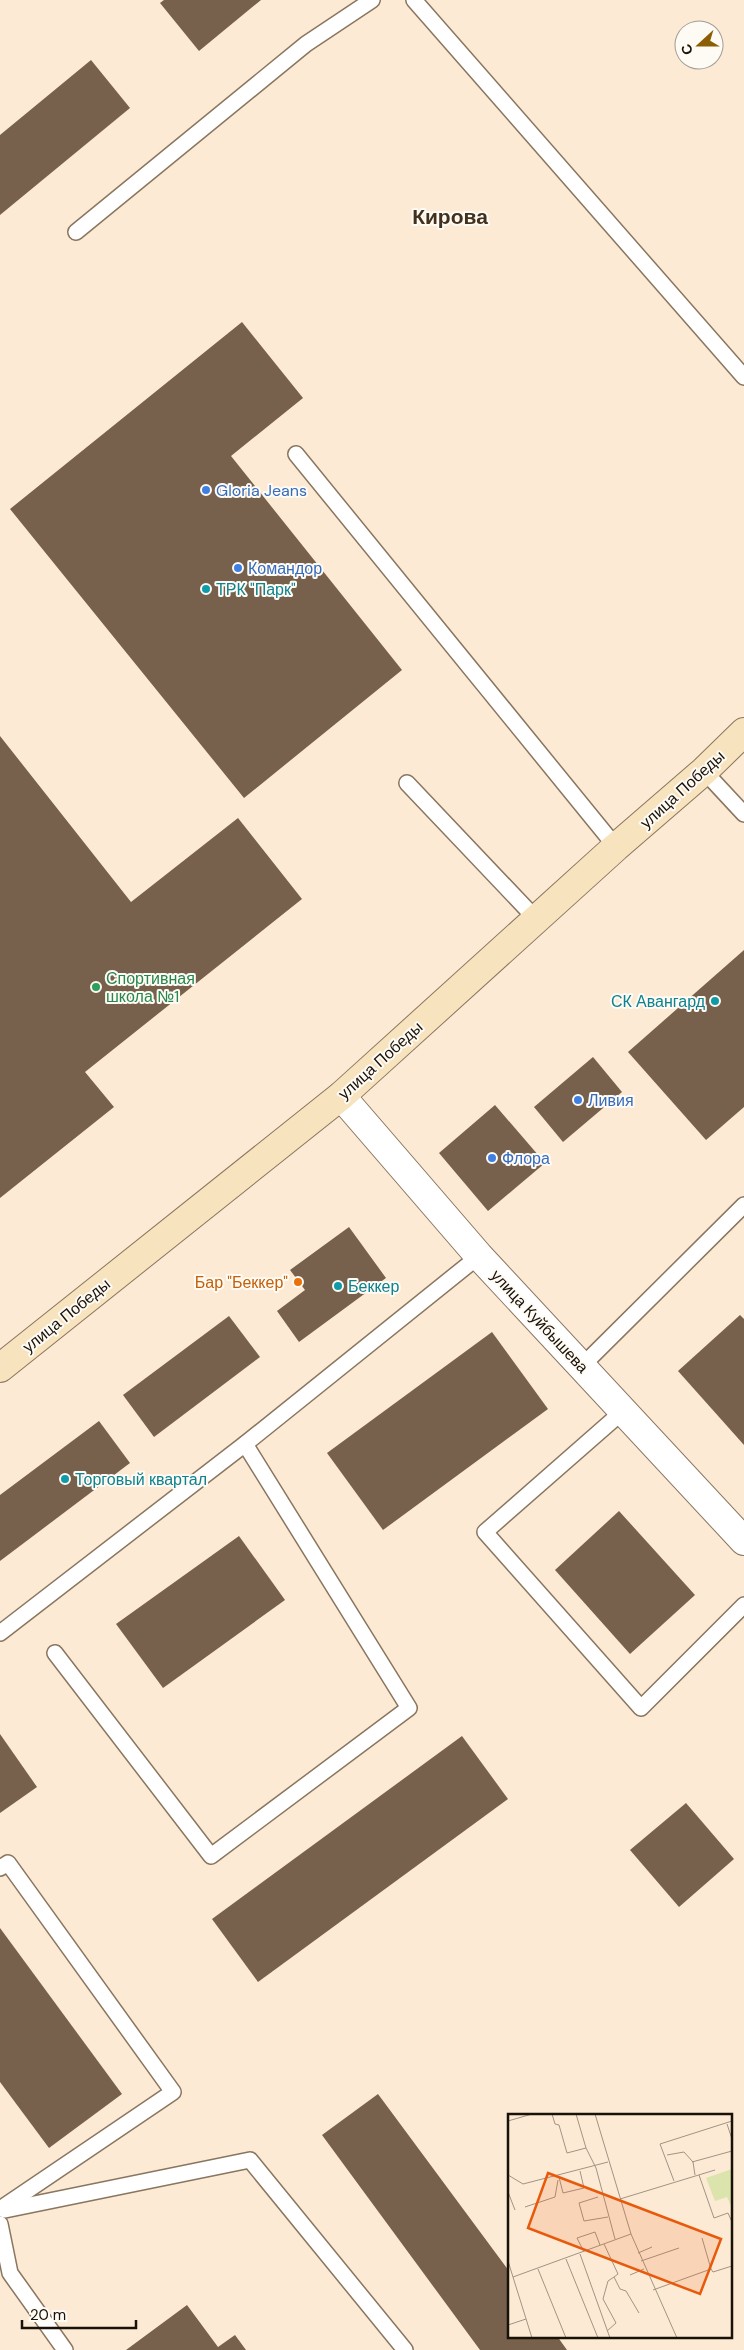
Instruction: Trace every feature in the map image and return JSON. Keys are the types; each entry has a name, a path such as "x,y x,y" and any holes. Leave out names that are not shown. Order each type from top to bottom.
{"street":[{"name":"улица Победы","path":"0,1368 341,1096 616,847 704,771 744,732"},
{"name":"улица Куйбышева","path":"341,1096 479,1256 582,1366 622,1412 744,1541"}],"lane":[{"path":"76,232 306,44 372,0"},
{"path":"414,0 744,377"},
{"path":"296,454 616,847"},
{"path":"704,771 744,814"},
{"path":"407,783 536,920"},
{"path":"582,1366 744,1206"},
{"path":"0,1633 245,1444 479,1256"},
{"path":"622,1412 485,1532 641,1708 744,1605"},
{"path":"55,1653 211,1856 409,1708 245,1444"},
{"path":"0,1868 8,1863 173,2092 0,2210"},
{"path":"0,2210 250,2160 405,2350"},
{"path":"0,2224 10,2273 65,2350"}],"building":[{"path":"164,0 261,0 199,51 160,3"},
{"path":"91,60 130,108 0,215 0,135"},
{"name":"ТРК \"Парк\"","path":"242,322 303,398 231,456 402,670 244,798 10,509"},
{"name":"Спортивная школа №1","path":"0,736 131,902 238,818 302,899 85,1072 114,1107 0,1198"},
{"name":"СК Авангард","path":"744,950 744,1107 706,1140 628,1052"},
{"name":"Ливия","path":"593,1057 622,1092 563,1142 534,1107"},
{"name":"Флора","path":"495,1105 545,1163 488,1211 439,1153"},
{"name":"Беккер","path":"349,1227 386,1278 299,1342 277,1311 305,1290 290,1270"},
{"path":"740,1315 744,1319 744,1445 678,1371"},
{"path":"229,1316 260,1357 154,1437 123,1395"},
{"path":"492,1332 548,1409 383,1530 327,1453"},
{"name":"Торговый квартал","path":"99,1421 130,1463 0,1561 0,1495"},
{"path":"619,1511 695,1595 630,1654 555,1570"},
{"path":"239,1536 285,1600 163,1688 116,1624"},
{"path":"0,1734 37,1787 0,1813"},
{"path":"462,1736 508,1799 258,1982 212,1919"},
{"path":"686,1803 734,1859 679,1907 630,1850"},
{"path":"0,1928 122,2094 49,2148 0,2082"},
{"path":"378,2094 508,2270 508,2338 558,2338 567,2350 480,2350 322,2135"},
{"path":"187,2305 218,2347 235,2335 246,2350 126,2350"}],"place":[{"name":"Gloria Jeans","path":"206,490"},
{"name":"Командор","path":"238,568"},
{"name":"ТРК \"Парк\"","path":"206,589"},
{"name":"Спортивная школа №1","path":"96,987"},
{"name":"СК Авангард","path":"715,1001"},
{"name":"Ливия","path":"578,1100"},
{"name":"Флора","path":"492,1158"},
{"name":"Бар \"Беккер\"","path":"298,1282"},
{"name":"Беккер","path":"338,1286"},
{"name":"Торговый квартал","path":"65,1479"}],"district":[{"name":"Кирова","path":"450,217"}]}
